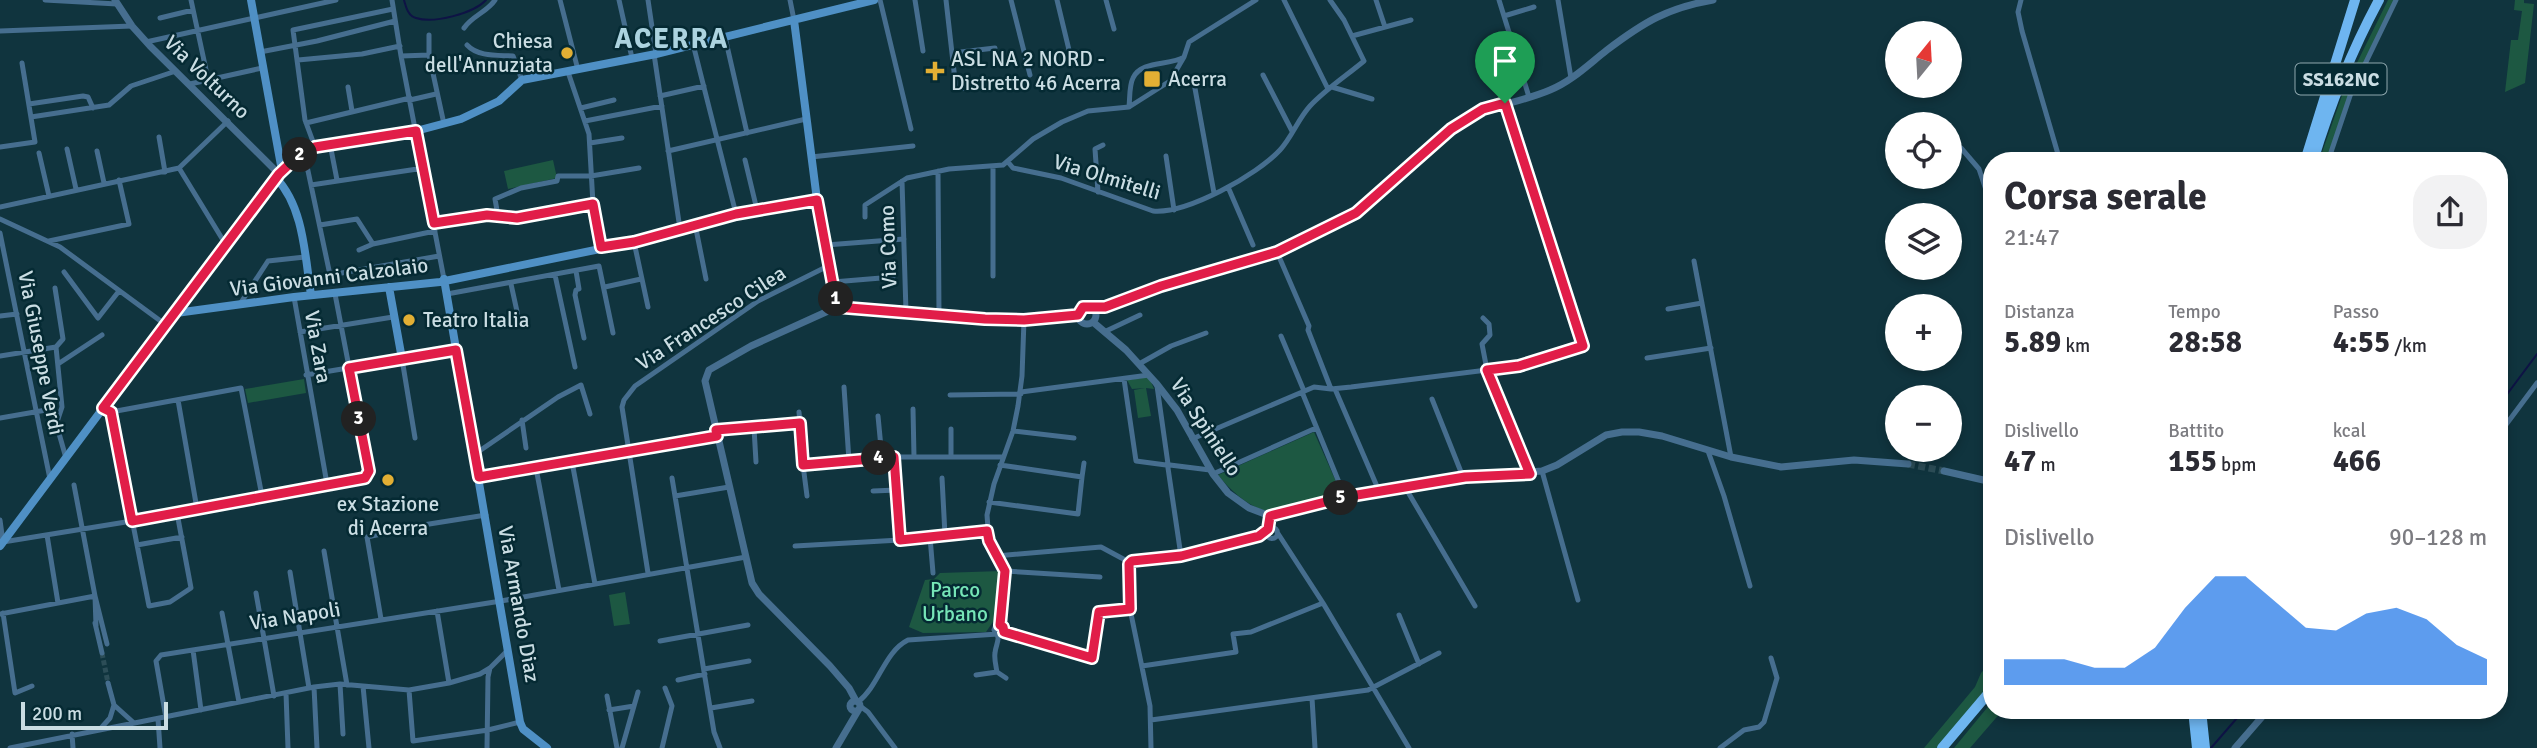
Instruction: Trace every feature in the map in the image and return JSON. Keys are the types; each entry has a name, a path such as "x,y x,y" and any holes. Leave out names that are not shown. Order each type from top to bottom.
{"highway":[{"path":"2340,46 2348,0"},
{"path":"2308,152 2355,0"},
{"name":"SS162NC","path":"2316,152 2343,73 2379,0"},
{"path":"1942,748 1983,700"},
{"path":"1950,748 1983,709"},
{"path":"2195,719 2197,748"},
{"path":"2198,719 2205,748"}],"main road":[{"path":"251,0 279,174 290,196 300,231 311,295"},
{"path":"1,544 65,458 107,410 166,325 279,174 304,152 330,144 444,124 499,101 522,80 655,54 794,20 841,4 874,0"},
{"path":"794,20 817,200"},
{"name":"Via Giovanni Calzolaio","path":"176,313 311,295 440,282 444,279 634,242 736,214 817,200"},
{"name":"Via Armando Diaz","path":"444,279 520,722"},
{"path":"389,287 402,359 456,350"},
{"path":"520,722 523,729 547,748"}],"street":[{"path":"45,0 116,2"},
{"path":"191,0 208,79"},
{"path":"392,0 444,279"},
{"path":"464,28 470,20 489,9 495,0"},
{"path":"560,0 590,143 588,150 593,204 601,247"},
{"path":"619,0 632,58"},
{"path":"648,0 680,229"},
{"path":"789,0 794,20"},
{"path":"880,0 911,128"},
{"path":"915,0 923,51"},
{"path":"946,0 956,89 987,86"},
{"path":"1012,0 1030,75"},
{"path":"1057,0 1069,50"},
{"path":"1106,0 1114,29"},
{"path":"865,216 865,205 907,178 1008,162 1033,139 1062,122 1087,111 1129,107 1170,81 1189,42 1256,0"},
{"path":"1284,0 1330,88 1372,99"},
{"name":"Via Olmitelli","path":"1008,162 1013,168 1061,178 1153,211 1174,210 1195,204 1271,159 1282,148 1309,107 1364,61 1330,0"},
{"path":"1376,0 1385,27"},
{"path":"1499,0 1529,97"},
{"path":"1558,0 1572,78"},
{"path":"895,748 868,712 856,705 844,681 759,594 752,583 705,381 709,370 751,346 837,307 1024,320 1078,315 1083,307 1105,307 1161,286 1277,252 1356,213 1451,129 1483,109 1551,90 1572,78 1652,18 1687,4 1713,0"},
{"path":"2021,0 2018,12 2022,31 2057,152"},
{"path":"2331,152 2351,93 2396,0"},
{"path":"146,42 332,1"},
{"name":"Via Volturno","path":"116,2 146,42 279,174"},
{"path":"1504,16 1534,8"},
{"path":"315,147 306,123 293,30 393,9"},
{"path":"160,18 193,10"},
{"path":"1352,36 1411,20"},
{"path":"260,52 296,46 395,21"},
{"path":"0,31 132,26"},
{"path":"429,35 429,55 444,124"},
{"path":"725,37 747,133"},
{"path":"317,41 321,57"},
{"path":"693,44 736,214"},
{"path":"467,45 473,51 513,56 522,80"},
{"path":"299,60 362,54 400,46"},
{"path":"952,53 995,48"},
{"path":"401,57 429,55"},
{"path":"1129,107 1135,74 1146,66 1177,62 1184,57"},
{"path":"0,147 35,142 22,63"},
{"path":"190,84 262,68"},
{"path":"31,117 109,105 131,86 176,71"},
{"path":"1263,75 1292,131"},
{"path":"1194,83 1214,193"},
{"path":"660,96 704,86"},
{"path":"348,87 352,111"},
{"path":"306,123 436,94"},
{"path":"29,104 83,96 88,97 93,108"},
{"path":"581,108 614,100"},
{"path":"1192,439 1314,387 1333,389 1519,366 1583,346 1505,103"},
{"path":"585,121 662,106"},
{"path":"668,151 806,119"},
{"path":"0,207 179,169 228,121"},
{"path":"159,137 165,172"},
{"path":"590,143 622,138"},
{"path":"330,144 337,180"},
{"path":"1098,192 1095,149 1103,145"},
{"path":"811,157 913,146"},
{"path":"67,149 76,189"},
{"path":"1962,149 1983,177"},
{"path":"97,150 104,184"},
{"path":"304,152 330,275 439,256"},
{"path":"38,153 49,196"},
{"path":"1166,156 1174,210"},
{"path":"745,160 757,210"},
{"path":"993,166 993,276"},
{"path":"311,184 424,168"},
{"path":"498,216 495,199 512,191 557,181 558,176 591,176 639,168"},
{"path":"179,169 226,245"},
{"path":"938,171 939,315"},
{"path":"49,241 129,224 119,180"},
{"name":"Via Como","path":"902,181 906,312"},
{"path":"1227,187 1253,245"},
{"path":"817,200 837,307"},
{"path":"359,250 476,216 517,218 593,204"},
{"path":"0,219 49,241 166,325"},
{"path":"320,225 357,219 373,244"},
{"path":"695,224 706,279"},
{"name":"Via Giuseppe Verdi","path":"0,233 50,479"},
{"path":"827,245 904,239"},
{"path":"634,242 648,307"},
{"path":"1277,252 1333,389 1379,491"},
{"path":"240,304 268,261 304,257"},
{"path":"1694,261 1731,457"},
{"name":"Via Francesco Cilea","path":"648,573 622,407 624,400 635,386 758,301 830,265"},
{"path":"447,294 599,266 613,333"},
{"path":"576,271 579,289 575,295 584,338"},
{"path":"64,272 98,318 119,290"},
{"path":"555,275 575,367"},
{"path":"833,282 893,277"},
{"path":"605,287 641,279"},
{"path":"511,284 518,316"},
{"path":"0,356 56,346 63,339 55,288"},
{"path":"0,520 1,544 365,478 369,471 335,294"},
{"name":"Via Zara","path":"294,297 327,484"},
{"path":"1668,309 1702,303"},
{"path":"1093,308 1096,316 1093,322"},
{"path":"0,316 17,314"},
{"name":"Via Spiniello","path":"1078,315 1084,323 1093,322 1126,350 1156,383 1177,410 1212,472 1228,493 1270,519"},
{"path":"1104,332 1140,315"},
{"path":"300,332 393,317"},
{"path":"1483,318 1490,328 1490,335 1482,344 1487,370 1530,474"},
{"path":"997,672 995,653 1003,627 1000,625 1005,571 987,531 989,502 1013,431 1021,393 1024,320"},
{"path":"1139,364 1171,346 1206,333"},
{"path":"58,364 102,335"},
{"path":"1281,336 1345,497"},
{"path":"56,346 62,407 57,422"},
{"path":"1647,358 1711,348"},
{"path":"306,375 402,359 415,438"},
{"path":"950,395 1021,393 1149,375"},
{"path":"1124,379 1136,461 1212,472 1316,428"},
{"path":"1156,383 1181,556"},
{"path":"2508,421 2537,383"},
{"path":"475,454 522,420 580,385 590,414"},
{"path":"844,387 849,461"},
{"path":"177,513 191,588 170,603 149,606 107,410 241,388 262,496"},
{"path":"1432,399 1463,477"},
{"path":"178,400 197,509"},
{"path":"0,418 52,409 65,458"},
{"path":"913,409 914,457"},
{"path":"799,412 807,496"},
{"path":"878,416 882,458"},
{"path":"522,420 526,448"},
{"path":"479,477 629,452 716,433 800,423"},
{"path":"754,428 756,462"},
{"path":"951,429 951,457"},
{"path":"1013,431 1074,439"},
{"path":"1271,533 1270,519 1345,497 1463,477 1542,471 1557,465 1606,435 1622,432 1662,436 1731,457 1781,467 1854,460 1908,464"},
{"path":"1708,450 1750,586"},
{"path":"803,465 894,457 1003,457"},
{"path":"894,457 900,540"},
{"path":"572,462 596,584"},
{"path":"989,502 1078,514 1084,463"},
{"path":"1000,466 1083,477"},
{"path":"536,468 559,590"},
{"path":"1542,471 1578,600"},
{"path":"1944,471 1983,480"},
{"path":"672,478 714,732 720,748"},
{"path":"942,478 945,535"},
{"path":"74,485 95,596 107,643"},
{"path":"1405,487 1475,606"},
{"path":"675,496 729,488"},
{"path":"873,491 897,490"},
{"path":"381,619 368,537 423,524 486,515"},
{"path":"795,546 900,540 987,531"},
{"path":"996,556 1101,547 1129,562 1181,556 1271,533 1283,541 1323,603 1409,748"},
{"path":"47,535 58,603"},
{"path":"137,545 182,537"},
{"path":"930,537 933,573"},
{"path":"324,551 338,625 344,684 343,734"},
{"name":"Via Napoli","path":"162,719 157,658 160,655 501,601 746,557"},
{"path":"1129,562 1130,609 1151,720 1151,748"},
{"path":"1005,571 1100,577"},
{"path":"290,572 312,687 317,748"},
{"path":"256,593 274,696"},
{"path":"32,686 15,693 2,613 95,596"},
{"path":"95,596 96,626"},
{"path":"80,599 90,606 102,653"},
{"path":"1142,666 1236,652 1233,634 1251,632 1323,603"},
{"path":"836,748 848,729 856,705 868,692 897,647 908,640 1001,633 1092,658 1099,612 1130,609"},
{"path":"437,611 449,683"},
{"path":"222,613 239,702"},
{"path":"1399,615 1419,664"},
{"path":"660,640 748,625"},
{"path":"10,748 312,687 344,684 410,690 449,683 480,674 509,649"},
{"path":"193,650 201,710"},
{"path":"1151,720 1368,690 1439,653"},
{"path":"1720,748 1744,730 1759,727 1764,722 1777,678 1771,658"},
{"path":"678,680 750,661"},
{"path":"487,748 490,668"},
{"path":"976,675 997,672 1006,678"},
{"path":"99,729 110,718 114,705 108,683"},
{"path":"363,686 369,748"},
{"path":"662,748 672,706 665,688"},
{"path":"410,690 413,741 488,730 520,722"},
{"path":"622,748 638,692"},
{"path":"286,693 288,748"},
{"path":"607,696 617,748"},
{"path":"1312,698 1315,748"},
{"path":"711,708 752,701"},
{"path":"114,705 134,723"},
{"path":"609,710 634,706"},
{"path":"160,748 162,719"},
{"path":"2235,748 2260,719"},
{"path":"72,734 73,748"}],"green space":[{"path":"2388,0 2395,0 2363,64 2330,152 2322,152 2345,87"},
{"path":"2515,0 2534,4 2525,83 2505,92 2511,40 2518,40 2522,11 2514,10"},
{"path":"553,160 557,178 508,189 504,171"},
{"path":"1149,377 1154,389 1146,388 1151,416 1138,418 1134,390 1145,388 1132,389 1127,380"},
{"path":"304,379 306,393 248,403 245,389"},
{"path":"1314,432 1341,493 1295,508 1272,512 1256,507 1242,498 1218,475"},
{"name":"Parco Urbano","path":"1002,571 997,616 986,632 923,633 909,627 925,580 934,579 940,573"},
{"path":"625,592 630,624 614,626 609,595"},
{"path":"1983,671 1983,693 1937,748 1924,748 1975,687"},
{"path":"1983,713 1983,719 1995,719 1970,748 1954,748"}],"waterway":[{"path":"404,0 413,17 433,20 463,13 486,0"},
{"path":"2508,393 2537,354"},
{"path":"2211,748 2236,719"}],"tunnel":[{"path":"1908,464 1944,471"},
{"path":"102,653 108,683"}],"place":[{"name":"Chiesa dell'Annuziata","path":"567,53"},
{"name":"ASL NA 2 NORD - Distretto 46 Acerra","path":"935,71"},
{"name":"Acerra","path":"1152,79"},
{"name":"Teatro Italia","path":"409,320"},
{"name":"ex Stazione di Acerra","path":"388,480"}],"district":[{"name":"ACERRA","path":"672,38"}],"route":[{"path":"1505,103 1583,346 1519,366 1487,370 1530,474 1465,477 1345,497 1270,516 1268,529 1259,536 1181,556 1132,561 1129,564 1130,609 1099,612 1092,658 1004,632 1000,625 1005,571 989,541 987,531 900,540 894,457 803,465 800,423 716,430 717,436 479,477 456,350 349,368 369,471 365,478 132,521 111,412 103,408 279,174 297,157 315,147 416,131 434,223 487,215 517,218 593,204 601,247 634,242 736,214 817,200 837,307 1024,320 1078,315 1086,306 1105,307 1161,286 1277,252 1356,213 1451,129 1483,109 1505,103"}]}
